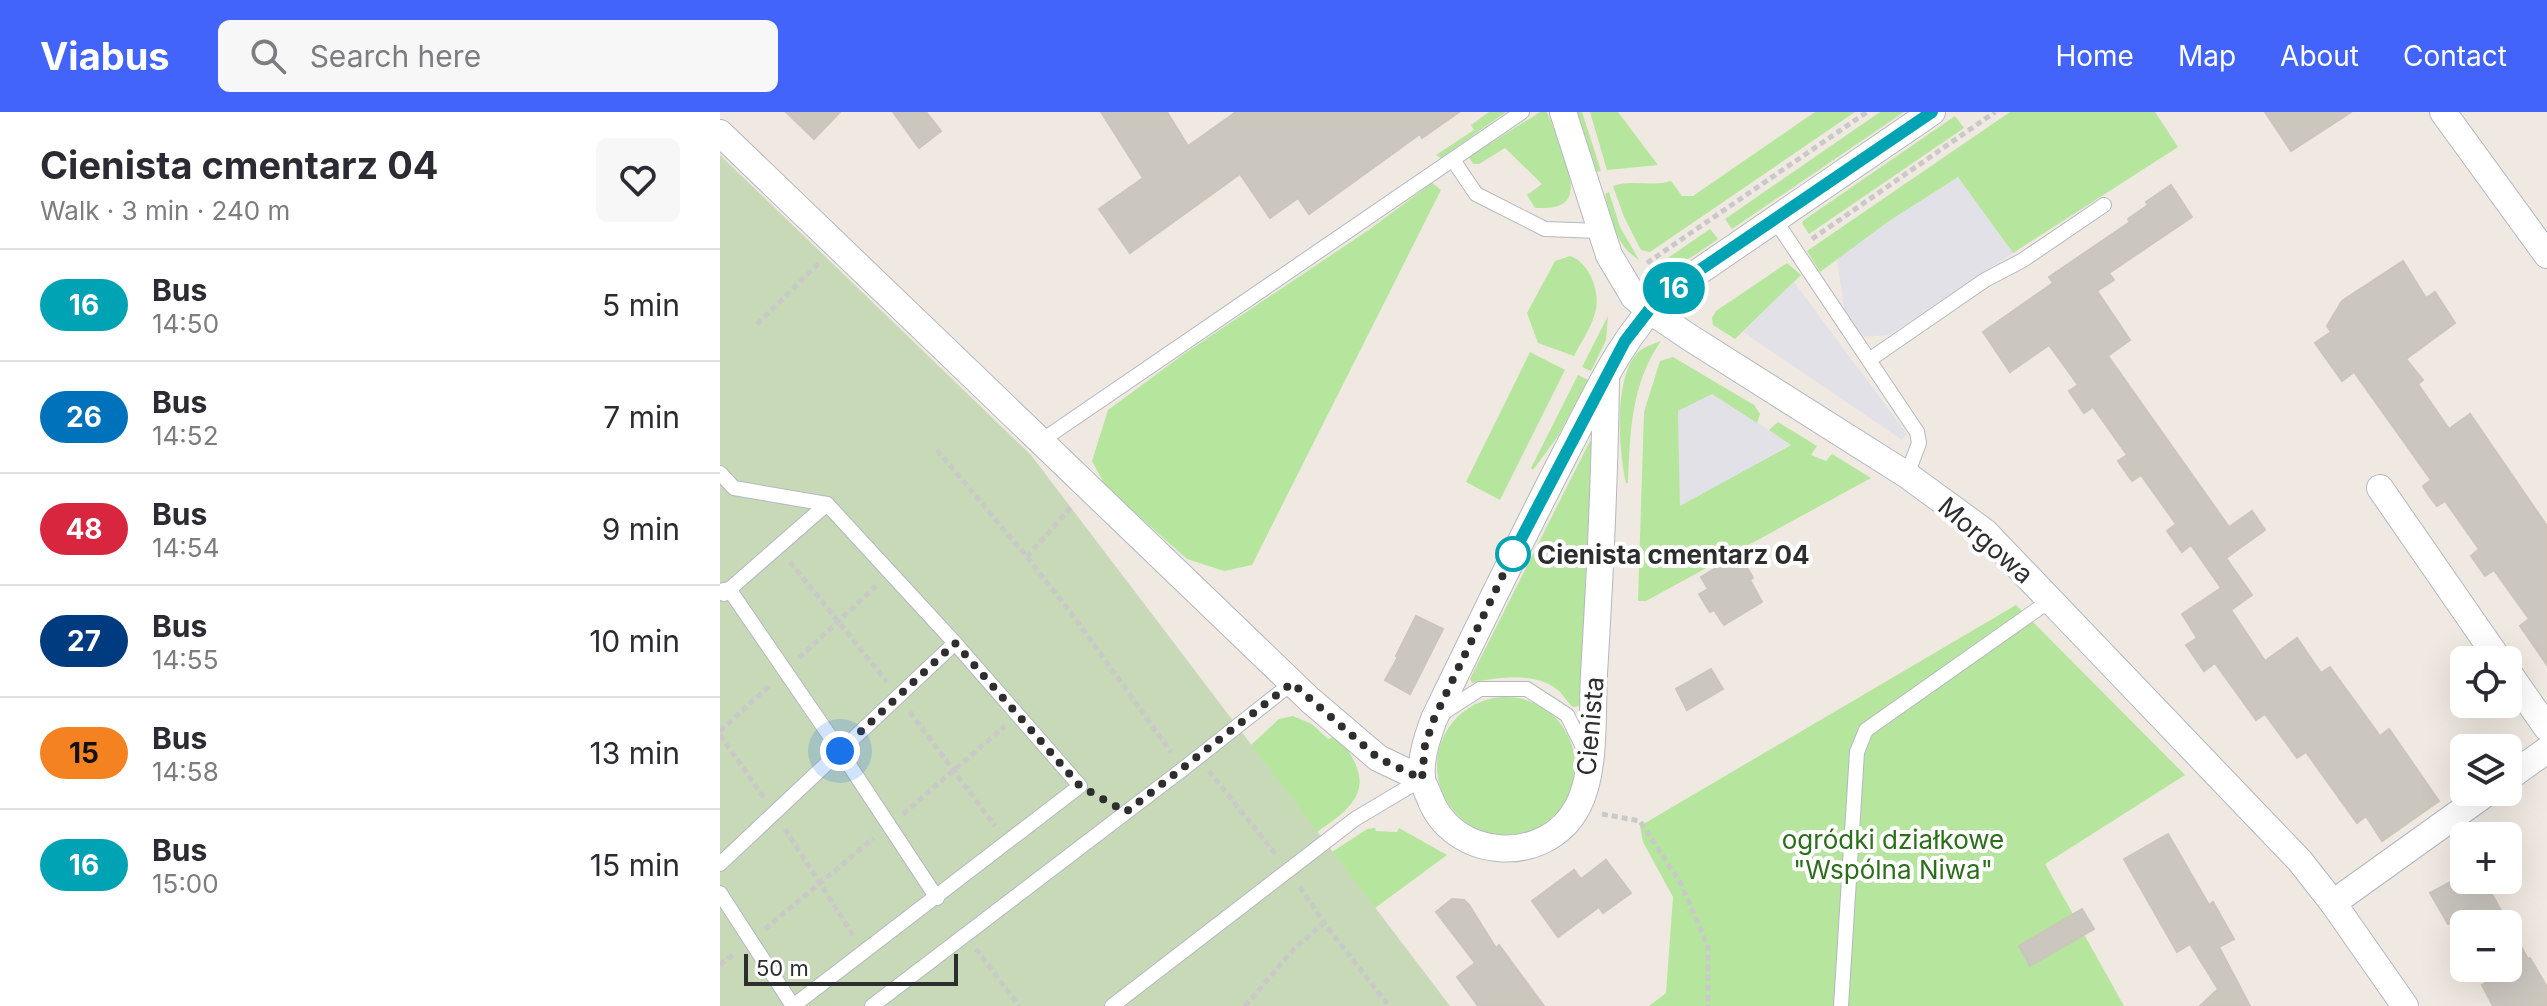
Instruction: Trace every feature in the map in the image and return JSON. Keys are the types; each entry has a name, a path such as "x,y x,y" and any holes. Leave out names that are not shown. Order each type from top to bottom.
{"street":[{"name":"Morgowa","path":"1563,112 1600,231 1625,286 1649,310 1907,475 1985,532 2261,818 2333,903 2405,1006"},
{"name":"Cienista","path":"1606,376 1590,761 1584,794 1566,823 1540,841 1512,850 1498,850 1469,841 1443,822 1433,809 1422,779 1425,745 1434,719 1513,554 1606,376 1625,341 1649,310 1685,280 1932,112"},
{"path":"2443,112 2547,255"},
{"path":"720,133 1292,683 1378,758 1422,779"},
{"path":"2380,488 2489,646"},
{"path":"2522,692 2547,728"},
{"path":"2522,768 2547,750"},
{"path":"2333,903 2468,806"}],"lane":[{"path":"1041,441 1522,112"},
{"path":"1453,160 1476,194 1545,229 1600,231"},
{"path":"1869,360 1985,280 2023,260 2104,205"},
{"path":"1775,220 1919,438 1907,475"},
{"path":"720,473 734,488 827,504 891,571 1080,786 793,1006 720,893"},
{"path":"827,504 723,593 786,671 937,898"},
{"path":"1841,1006 1857,752 1866,730 2052,599"},
{"path":"720,864 955,643"},
{"path":"872,1006 1292,683"},
{"path":"1434,719 1480,689 1527,689 1567,715 1590,761"},
{"path":"1112,1006 1355,819 1422,779"}],"path":[{"path":"1647,263 1867,112"},
{"path":"1795,251 1995,112"},
{"path":"757,324 837,245"},
{"path":"937,450 1074,617 1183,769"},
{"path":"1027,557 1072,506 1091,490"},
{"path":"864,953 720,733 891,571"},
{"path":"720,965 1017,715"},
{"path":"1577,809 1640,821 1681,884 1708,947 1708,1006"},
{"path":"1245,1006 1294,949 1324,923"}],"shaded area":[{"path":"1958,177 2013,253 1889,335 1860,337 1845,313 1837,259"},
{"path":"1794,282 1907,434 1902,440 1743,332"},
{"path":"1712,394 1791,444 1680,507 1678,411"}],"green space":[{"path":"1489,112 1506,112 1441,158 1436,155 1474,130 1471,125"},
{"path":"1540,112 1547,112 1565,158 1571,184 1570,195 1565,202 1551,208 1535,208 1527,195 1542,184 1505,148 1479,164 1473,164 1469,157"},
{"path":"1577,112 1582,112 1601,171 1597,172"},
{"path":"1590,112 1618,112 1658,165 1607,170"},
{"path":"1815,112 1855,112 1650,252 1641,250 1613,186 1671,181 1682,196 1693,196"},
{"path":"1880,112 1904,112 1732,229 1725,219"},
{"path":"2010,112 2155,112 2178,147 2013,253 1958,177 1889,221 1820,272 1807,251"},
{"path":"1955,116 1964,128 1809,234 1802,223 1804,220"},
{"path":"720,155 1031,455 1450,1006 720,1006"},
{"path":"1432,183 1441,190 1252,565 1224,571 1187,559 1106,487 1092,461 1108,410"},
{"path":"1609,192 1620,227 1639,260 1625,247 1616,231 1605,194"},
{"path":"1710,229 1718,239 1682,262 1656,266"},
{"path":"1570,256 1588,271 1595,286 1597,302 1592,321 1574,356 1538,343 1527,313 1555,261"},
{"path":"1787,263 1801,275 1735,339 1713,325 1712,318 1716,311"},
{"path":"1608,316 1606,340 1591,371 1582,367"},
{"path":"1661,341 1643,374 1638,391 1626,483 1620,437 1623,384 1636,354"},
{"path":"1530,352 1565,370 1500,500 1466,482"},
{"path":"1673,357 1754,405 1760,414 1757,423 1712,394 1678,411 1680,506 1791,445 1769,430 1778,422 1817,446 1811,455 1826,461 1832,454 1871,478 1646,601 1638,601 1644,412 1660,361"},
{"path":"1578,375 1588,380 1558,436 1533,470 1531,468"},
{"path":"1590,441 1580,706 1573,707 1551,685 1530,678 1472,683 1470,679"},
{"name":"ogródki działkowe \"Wspólna Niwa\"","path":"2016,605 2185,775 2045,864 2124,1006 1649,1006 1666,993 1673,897 1643,842 1640,826"},
{"path":"1506,697 1532,703 1555,717 1569,740 1575,766 1569,792 1555,815 1532,829 1506,835 1480,829 1457,815 1443,792 1437,766 1443,740 1457,717 1480,703"},
{"path":"1293,716 1312,724 1328,739 1337,736 1349,752 1360,779 1354,801 1317,832 1251,745 1279,719"},
{"path":"1375,828 1376,831 1397,832 1399,828 1447,855 1375,908 1332,852 1367,829"}],"building":[{"path":"786,112 840,112 814,139"},
{"path":"893,112 926,112 941,131 919,148"},
{"path":"1101,112 1167,112 1188,146 1236,112 1459,112 1422,138 1420,134 1309,214 1298,198 1270,218 1240,174 1130,253 1099,209 1143,178"},
{"path":"2265,112 2351,112 2291,151"},
{"path":"2171,185 2192,217 2109,273 2114,280 2097,291 2130,340 2108,356 2229,527 2252,511 2265,530 2226,558 2252,595 2231,610 2265,661 2297,638 2321,673 2330,667 2380,736 2389,729 2439,801 2382,841 2366,816 2357,823 2306,752 2297,758 2265,714 2256,720 2215,663 2204,671 2186,645 2197,638 2182,614 2221,588 2191,545 2182,552 2167,531 2176,524 2141,475 2132,481 2118,461 2127,455 2093,407 2084,413 2069,391 2078,385 2049,345 2010,372 1983,332 2053,283 2049,277 2130,222 2128,219 2148,205 2146,202"},
{"path":"2403,261 2426,298 2435,292 2455,323 2406,359 2423,380 2418,384 2449,429 2470,414 2547,526 2547,665 2520,626 2529,619 2494,570 2485,576 2471,556 2479,549 2445,501 2437,506 2429,496 2423,486 2431,480 2354,372 2342,381 2315,343 2331,332 2327,326 2342,301"},
{"path":"1739,554 1762,602 1724,625 1714,610 1710,612 1699,594 1708,589 1701,577"},
{"path":"1416,616 1443,629 1410,694 1385,680"},
{"path":"1711,669 1723,689 1687,710 1676,689"},
{"path":"2168,834 2209,905 2213,902 2234,939 2219,947 2250,1006 2200,1006 2218,989 2190,944 2177,952 2124,859"},
{"path":"1606,860 1631,893 1603,913 1599,907 1558,937 1532,901 1574,870 1581,879"},
{"path":"2450,882 2450,894 2492,894 2501,910 2450,910 2448,924 2430,893"},
{"path":"1452,899 1464,900 1469,905 1496,948 1499,945 1544,1006 1478,1006 1457,977 1475,963 1436,912"},
{"path":"2082,909 2094,929 2030,966 2019,946"},
{"path":"2522,948 2547,987 2547,1006 2493,1006 2482,985 2487,982 2522,982"}],"bus line":[{"name":"16","path":"1513,554 1625,341 1649,310 1685,280 1932,112"}],"place":[{"name":"Cienista cmentarz 04","path":"1513,554"}],"route":[{"path":"840,751 955,643 1080,786 1126,812 1292,683 1378,758 1422,779 1425,745 1434,719 1513,554"}]}
